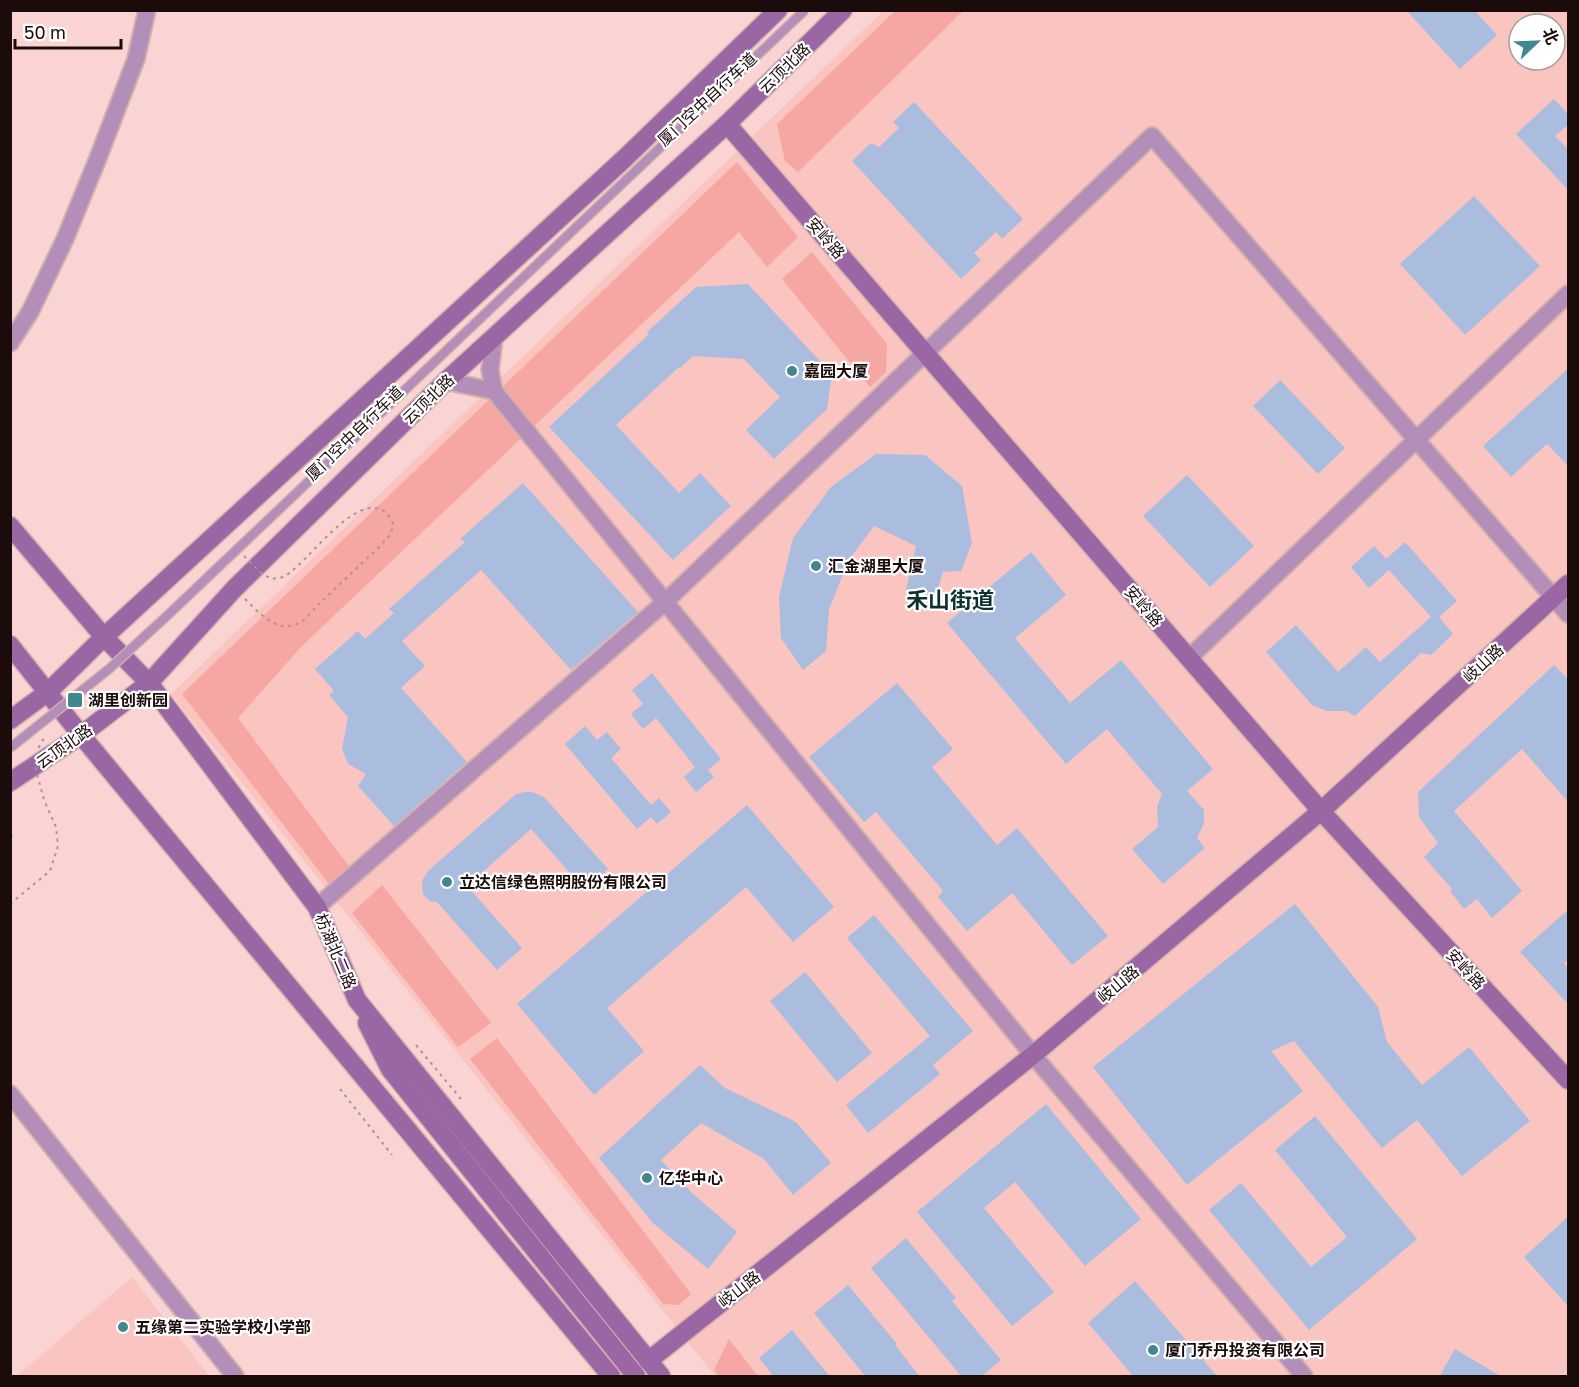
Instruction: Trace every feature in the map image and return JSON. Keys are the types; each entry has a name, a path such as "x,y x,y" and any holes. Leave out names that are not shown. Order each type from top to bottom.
{"main road":[{"path":"10,720 48,692 104,637 624,159 778,10"},
{"name":"云顶北路","path":"10,782 81,735 149,683 234,589 446,381 727,124 843,10"},
{"name":"安岭路","path":"727,124 1321,811 1569,1080"},
{"name":"枋湖北二路","path":"10,526 104,637 149,683 317,907 357,1000 661,1377"},
{"name":"岐山路","path":"648,1361 1034,1055 1321,811 1569,584"},
{"path":"10,645 603,1373"},
{"path":"357,1000 390,1069 636,1377"}],"street":[{"path":"10,344 30,312 65,239 136,59 146,16 159,10"},
{"path":"317,907 665,602 1152,136 1569,614"},
{"path":"1189,658 1569,294"},
{"path":"494,337 490,370 494,391 1034,1055 1304,1377"},
{"path":"446,381 494,391"},
{"path":"10,1094 235,1377"}],"lane":[{"path":"10,748 109,669 170,613 805,10"}],"path":[{"path":"234,589 272,624 286,626 301,622 380,547 391,534 393,524 385,512 372,507 356,512 339,525 295,569 283,577 272,579 261,573 244,556"},
{"path":"10,904 50,871 58,846 56,827 44,800 36,770 39,747 46,732"},
{"path":"414,1042 460,1099"},
{"path":"340,1089 392,1155"}],"shaded area":[{"path":"883,11 1568,11 1568,1376 715,1376 171,694"},
{"path":"895,11 963,11 798,172 785,161 777,124"},
{"path":"737,162 798,237 767,267 739,232 302,646 238,718 354,873 333,889 182,694"},
{"path":"812,252 887,344 886,372 870,387 782,279"},
{"path":"382,885 491,1023 458,1047 352,913"},
{"path":"497,1038 691,1294 679,1305 663,1304 470,1059"},
{"name":"五缘第二实验学校小学部","path":"132,1277 209,1376 17,1376"},
{"path":"729,1339 758,1376 719,1376 714,1370"}],"building":[{"path":"1406,10 1474,10 1497,35 1460,69"},
{"path":"1554,99 1569,115 1569,124 1555,136 1569,150 1569,191 1516,134"},
{"path":"914,102 1023,219 1002,239 996,232 974,253 981,260 961,279 852,161 871,143 879,147 899,128 893,122"},
{"path":"1474,196 1540,266 1465,335 1400,264"},
{"path":"748,284 832,374 827,409 774,459 746,430 780,397 744,359 693,356 616,425 679,493 700,473 731,506 673,560 549,427 696,287"},
{"path":"1569,368 1569,467 1547,444 1511,477 1483,446"},
{"path":"1280,380 1345,448 1318,474 1253,406"},
{"name":"汇金湖里大厦","path":"876,454 925,455 962,486 972,543 961,571 943,572 936,595 925,599 906,590 916,546 874,526 848,561 829,610 826,651 803,670 781,638 779,597 793,538 831,487"},
{"path":"1187,475 1254,546 1210,587 1143,516"},
{"path":"523,483 638,612 571,670 481,570 402,641 425,666 401,688 467,762 394,826 358,786 366,774 348,764 342,749 348,717 329,695 334,691 315,669 358,631 365,639 394,613 389,609 465,542 460,539"},
{"path":"1405,542 1457,601 1439,617 1453,634 1431,655 1421,653 1355,716 1346,711 1327,711 1312,705 1266,652 1296,625 1338,672 1366,647 1380,662 1431,617 1389,570 1369,588 1351,567 1374,546 1386,559"},
{"path":"1031,552 1066,595 1015,638 1070,703 1121,660 1213,769 1187,791 1204,810 1204,823 1197,838 1205,848 1163,884 1132,849 1158,827 1157,807 1162,794 1107,729 1066,764 947,623"},
{"path":"1554,665 1569,680 1569,803 1522,749 1454,811 1522,891 1492,918 1477,899 1464,909 1450,891 1452,889 1424,857 1438,843 1419,817 1418,792"},
{"path":"652,673 721,759 708,770 714,777 696,792 684,777 695,767 656,718 643,729 631,714 643,704 632,690"},
{"path":"897,683 953,749 932,767 997,845 1017,828 1108,936 1072,965 1012,893 967,931 938,897 943,891 876,812 864,822 809,757"},
{"path":"585,726 597,740 607,732 621,749 611,758 651,805 659,798 671,812 657,824 651,817 637,829 565,744"},
{"name":"立达信绿色照明股份有限公司","path":"525,792 544,797 608,869 585,890 531,829 467,886 522,948 497,970 437,902 430,901 423,894 423,879 429,870 516,794"},
{"path":"747,805 834,907 793,942 746,887 607,1008 644,1051 594,1095 517,1004"},
{"path":"1295,904 1378,1007 1387,1042 1422,1085 1469,1047 1530,1121 1462,1176 1417,1120 1382,1148 1294,1041 1271,1051 1303,1091 1187,1185 1093,1067"},
{"path":"1569,909 1569,959 1564,963 1569,969 1569,1005 1520,952"},
{"path":"874,915 973,1031 933,1065 940,1074 868,1133 846,1105 930,1036 847,938"},
{"path":"805,972 872,1053 837,1082 770,1001"},
{"name":"亿华中心","path":"700,1065 725,1088 796,1122 831,1163 793,1195 764,1159 701,1123 661,1160 692,1193 737,1232 708,1269 653,1223 599,1158"},
{"path":"1046,1104 1141,1219 1085,1266 1015,1182 984,1208 1054,1292 1012,1326 917,1212"},
{"path":"1315,1116 1417,1239 1309,1330 1209,1210 1241,1183 1311,1267 1347,1237 1275,1150"},
{"path":"1569,1216 1569,1307 1524,1257"},
{"path":"906,1238 956,1298 952,1301 1001,1360 981,1377 962,1377 871,1268"},
{"name":"厦门乔丹投资有限公司","path":"1135,1281 1218,1377 1134,1377 1088,1323"},
{"path":"848,1285 897,1344 895,1345 920,1377 866,1377 814,1313"},
{"path":"792,1330 830,1377 774,1377 759,1358"},
{"path":"1455,1349 1502,1377 1439,1377"}],"place":[{"name":"嘉园大厦","path":"792,371"},
{"name":"汇金湖里大厦","path":"816,566"},
{"name":"湖里创新园","path":"75,700"},
{"name":"立达信绿色照明股份有限公司","path":"447,882"},
{"name":"亿华中心","path":"647,1178"},
{"name":"五缘第二实验学校小学部","path":"123,1327"},
{"name":"厦门乔丹投资有限公司","path":"1153,1350"}],"district":[{"name":"禾山街道","path":"950,599"}]}
